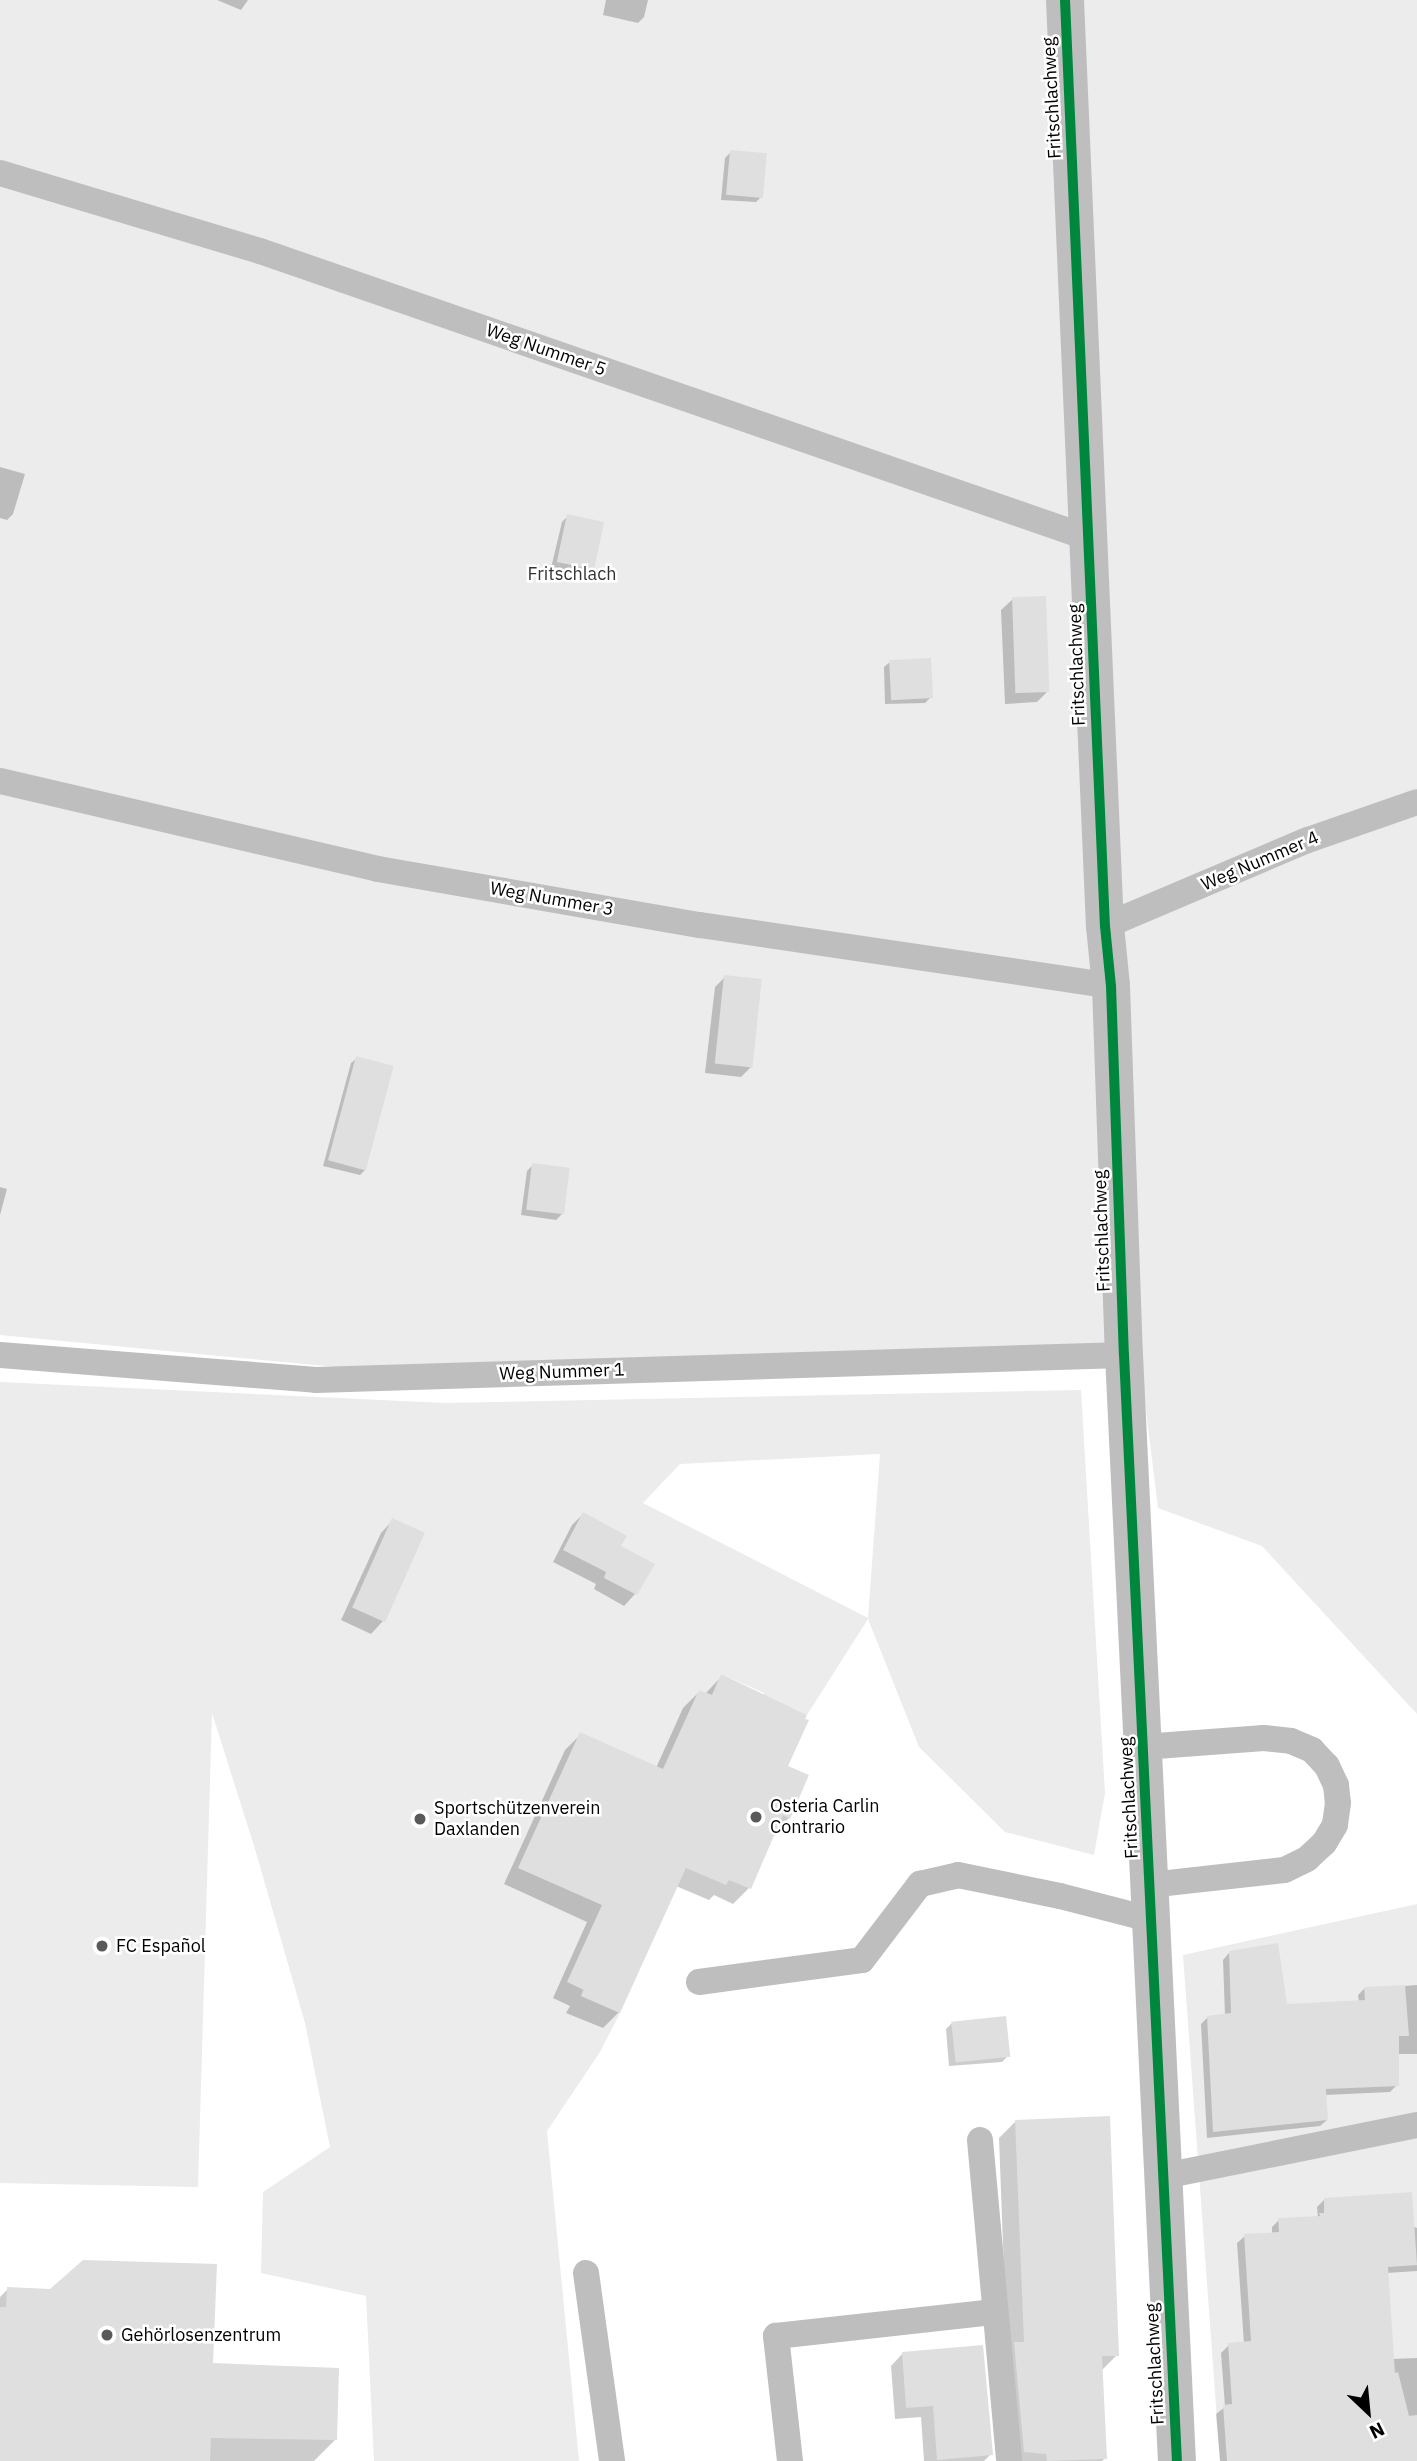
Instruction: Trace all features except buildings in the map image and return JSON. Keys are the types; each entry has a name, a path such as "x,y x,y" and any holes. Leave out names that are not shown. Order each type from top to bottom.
{"street":[{"name":"Fritschlachweg","path":"1065,0 1105,926 1111,986 1124,1355 1177,2461"}],"lane":[{"name":"Weg Nummer 5","path":"0,173 260,251 1089,538"},
{"name":"Weg Nummer 3","path":"0,781 378,869 700,925 1111,986"},
{"name":"Weg Nummer 4","path":"1105,926 1308,840 1417,802"},
{"name":"Weg Nummer 1","path":"0,1355 316,1380 1124,1355"},
{"path":"699,1982 862,1960 920,1884 958,1875 1060,1896 1152,1903 1284,1870 1307,1859 1324,1843 1335,1825 1338,1802 1336,1785 1327,1766 1312,1750 1291,1741 1264,1738 1143,1747"},
{"path":"1164,2176 1417,2126"},
{"path":"980,2140 1009,2461"},
{"path":"586,2273 612,2461"},
{"path":"790,2461 776,2336 996,2312"}],"green space":[{"name":"Fritschlach","path":"0,0 1417,0 1417,1714 1262,1546 1158,1508 1137,1338 1121,1345 336,1367 0,1335"},
{"path":"0,1382 445,1403 1081,1390 1105,1793 1094,1855 1005,1832 919,1747 868,1619 807,1715 790,1707 756,1712 764,1693 721,1674 712,1695 699,1690 663,1769 519,1867 602,1905 581,1996 620,2013 600,2052 547,2131 579,2461 374,2461 366,2296 261,2273 263,2192 330,2147 305,2023 255,1849 212,1713 198,2187 0,2183","holes":["880,1454 868,1618 643,1503 680,1464"]},
{"path":"1417,1904 1417,2461 1220,2461 1183,1955"}],"cycle path":[{"path":"1065,0 1105,926 1111,986 1124,1355 1177,2461"}],"place":[{"name":"Osteria Carlin Contrario","path":"756,1817"},
{"name":"Sportschützenverein Daxlanden","path":"420,1819"},
{"name":"FC Español","path":"102,1946"},
{"name":"Gehörlosenzentrum","path":"107,2335"}]}
